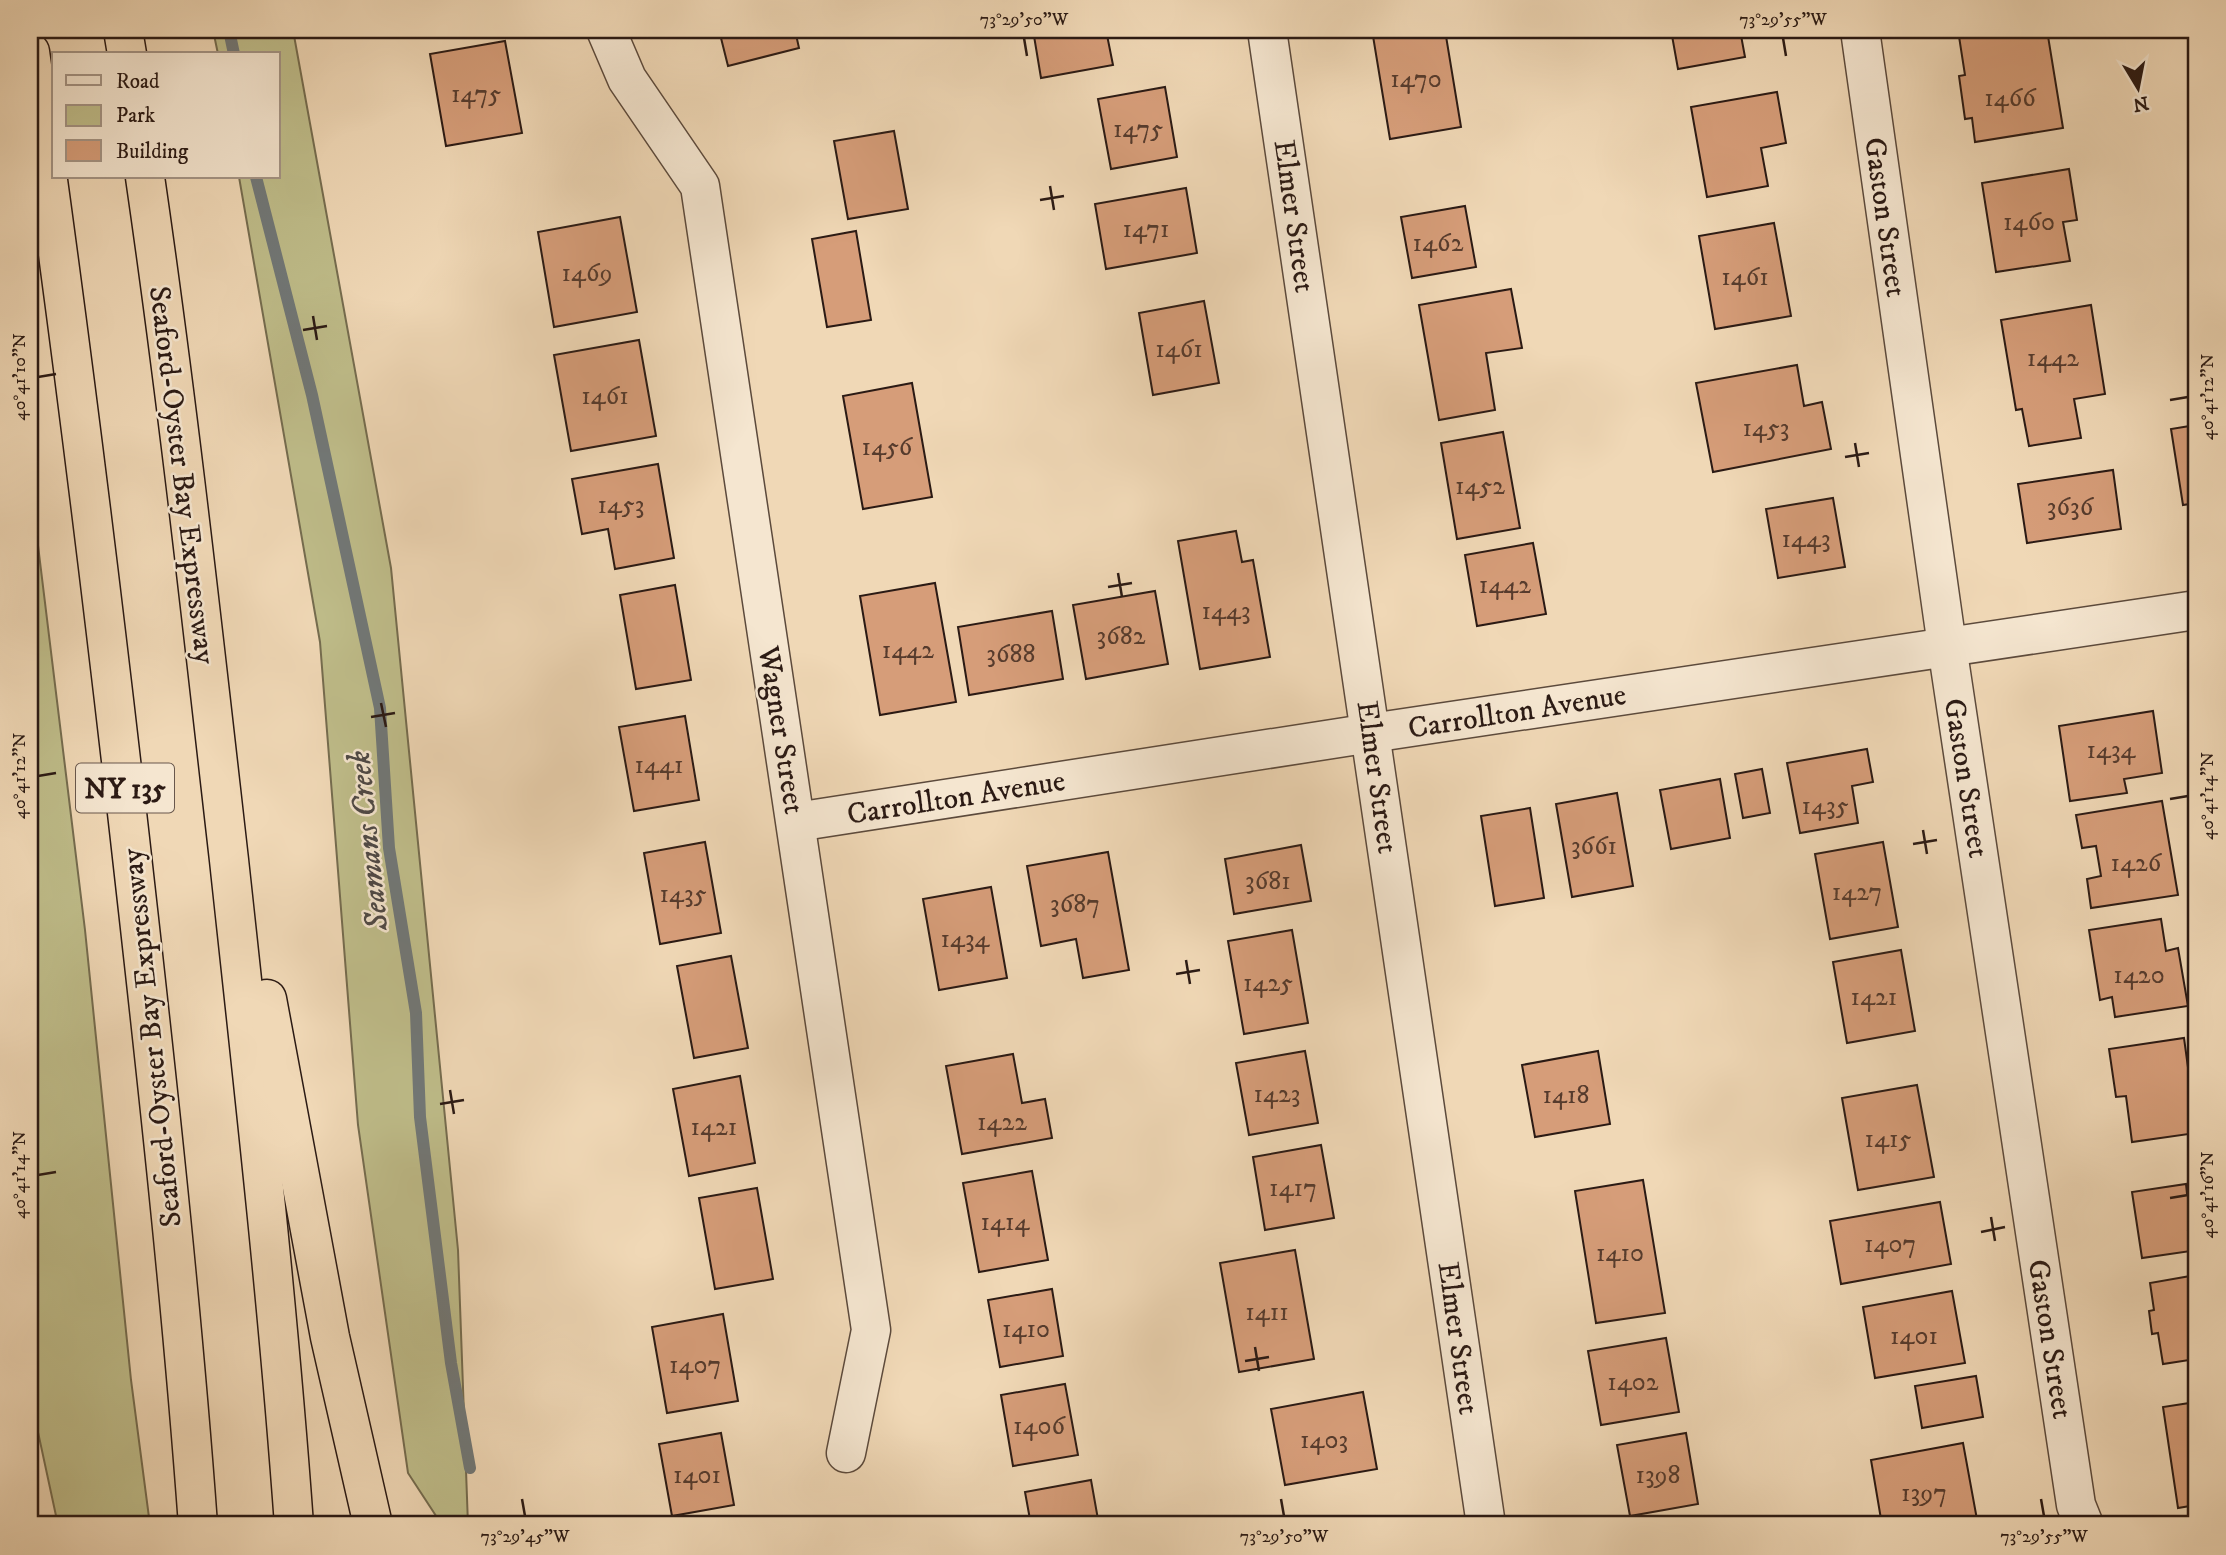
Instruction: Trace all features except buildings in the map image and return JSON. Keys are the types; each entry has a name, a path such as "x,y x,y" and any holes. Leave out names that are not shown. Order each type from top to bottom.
{"highway":[{"path":"123,30 127,52"},
{"name":"Seaford-Oyster Bay Expressway","path":"30,52 68,319 114,694 154,1052 198,1525"},
{"name":"Seaford-Oyster Bay Expressway","path":"145,178 209,683 252,1069 294,1525"},
{"path":"209,683 330,1337 373,1525"}],"street":[{"name":"Wagner Street","path":"606,30 626,79 700,186 871,1331 846,1453"},
{"name":"Elmer Street","path":"1267,30 1486,1525"},
{"name":"Gaston Street","path":"1860,30 1947,646 2076,1505 2084,1525"},
{"name":"Carrollton Avenue","path":"796,822 2196,610"}],"green space":[{"path":"213,30 293,30 391,568 458,1250 468,1525 442,1525 408,1473 358,1125 320,642 239,178 280,178 280,52 218,52"},
{"path":"30,480 85,930 131,1380 150,1525 58,1525 30,1395"}],"waterway":[{"name":"Seamans Creek","path":"229,30 234,52"},
{"name":"Seamans Creek","path":"256,178 312,395 380,708 389,848 416,1013 420,1117 451,1363 470,1468"}]}
